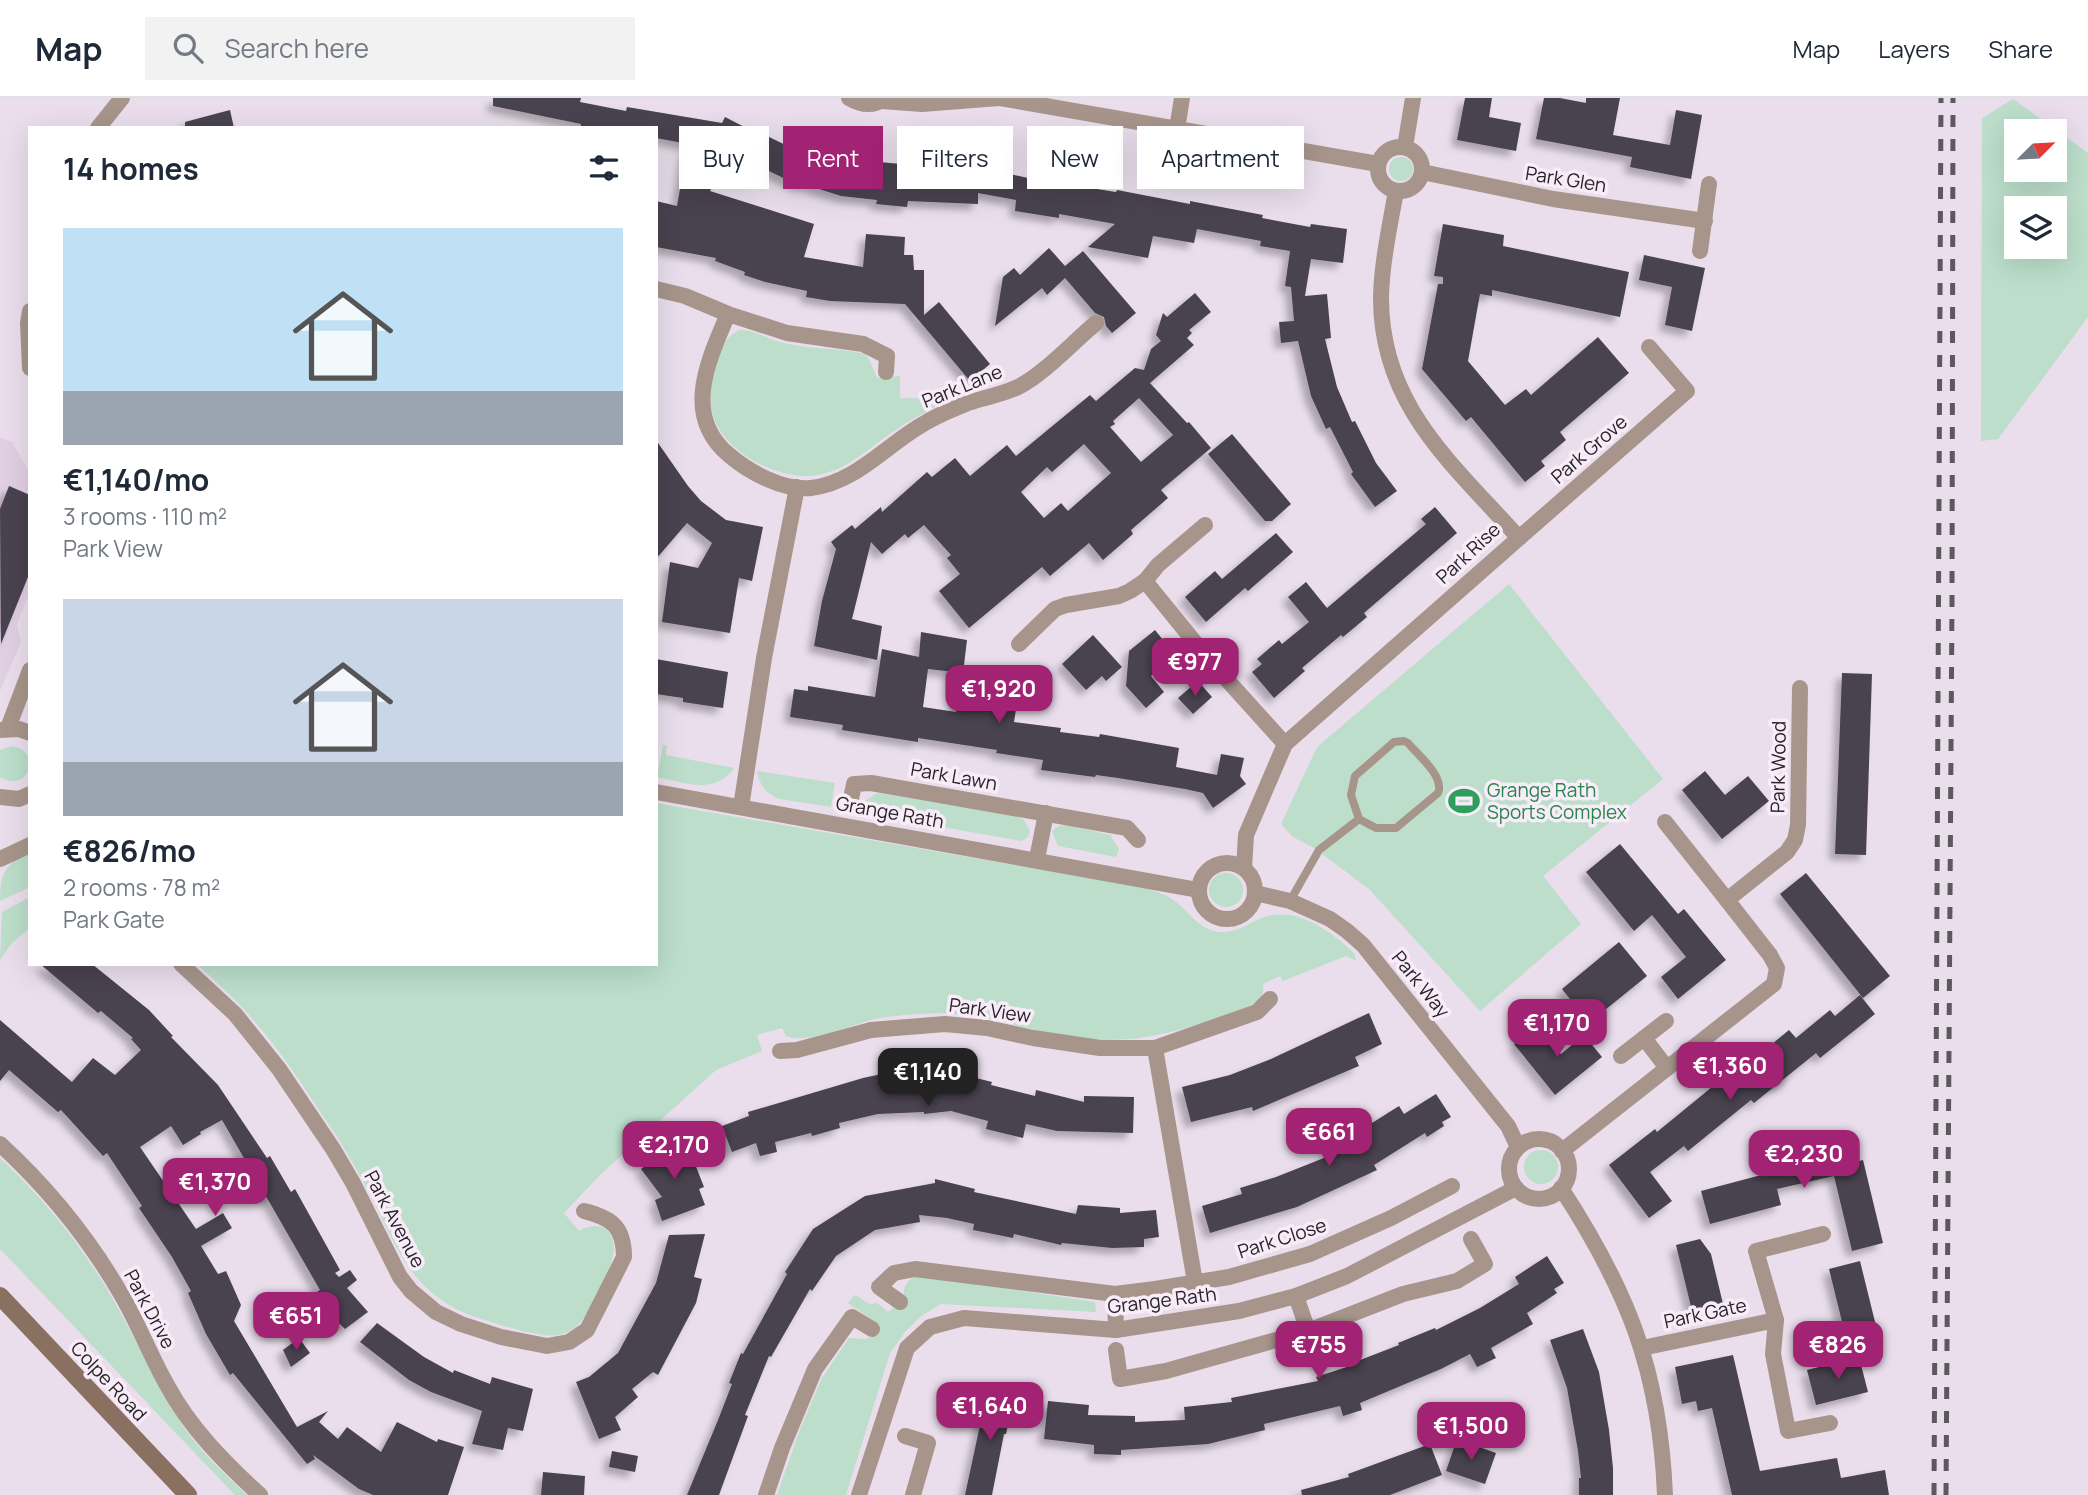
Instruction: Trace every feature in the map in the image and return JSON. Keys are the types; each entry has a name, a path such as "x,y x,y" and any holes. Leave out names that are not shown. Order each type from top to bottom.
{"street":[{"path":"100,126 122,98"},
{"path":"849,98 865,105 883,99 922,104 999,98 1165,126"},
{"path":"1177,126 1182,98"},
{"path":"1405,147 1413,98"},
{"path":"1393,147 1405,147 1418,154 1422,172 1413,187 1396,191 1381,181 1378,164 1386,151 1393,147"},
{"path":"1304,151 1378,164"},
{"name":"Park Glen","path":"1422,172 1553,199 1704,220"},
{"path":"1700,251 1709,184"},
{"name":"Park Rise","path":"1244,868 1247,835 1285,744 1519,538 1417,419 1395,378 1384,339 1381,292 1396,191"},
{"path":"658,289 685,296 728,314 787,333 863,344 887,356 886,372"},
{"name":"Park Lane","path":"728,314 701,386 708,428 726,453 744,467 769,480 809,488 829,484 850,475 925,423 970,403 1020,386 1096,323"},
{"name":"Park Grove","path":"1519,538 1687,391 1649,347"},
{"path":"741,807 764,658 797,487"},
{"path":"1020,644 1055,609 1119,596 1145,581 1158,565 1205,525"},
{"path":"1145,581 1210,661 1285,744"},
{"path":"28,675 4,729 28,732"},
{"name":"Park Wood","path":"1727,900 1787,852 1795,840 1798,825 1800,688"},
{"name":"Park Lawn","path":"850,804 854,784 871,783 1127,828 1138,839"},
{"name":"Grange Rath","path":"658,792 1198,890"},
{"path":"1,803 28,795"},
{"path":"1037,859 1046,813"},
{"path":"1562,1151 1774,984 1777,968 1770,956 1665,822"},
{"path":"0,859 28,846"},
{"path":"1227,862 1244,868 1251,875 1255,893 1247,911 1230,919 1220,918 1204,908 1198,890 1204,873 1210,867 1227,862"},
{"name":"Park Way","path":"1255,893 1290,901 1330,919 1363,945 1508,1126 1518,1147"},
{"name":"Park Avenue","path":"183,966 235,1014 279,1069 333,1149 400,1277 411,1291 436,1311 461,1324 500,1337 547,1346 569,1342 587,1330 624,1257 621,1237 614,1224 606,1216 584,1211"},
{"name":"Park View","path":"780,1051 797,1050 871,1030 945,1024 987,1028 1100,1048 1154,1048 1256,1012 1270,999"},
{"path":"1621,1056 1666,1021"},
{"path":"1644,1038 1667,1068"},
{"path":"1154,1048 1195,1282"},
{"path":"1536,1139 1555,1144 1562,1151 1568,1167 1568,1176 1561,1188 1551,1196 1541,1198 1532,1198 1516,1188 1509,1171 1513,1154 1518,1147 1536,1139"},
{"name":"Park Drive","path":"0,1144 41,1183 74,1222 122,1296 181,1409 228,1465 260,1495"},
{"name":"Park Close","path":"900,1303 879,1287 894,1273 915,1269 1115,1293 1229,1277 1310,1254 1391,1218 1452,1186"},
{"name":"Grange Rath","path":"859,1495 907,1348 930,1327 964,1318 1116,1330 1239,1311 1296,1296 1348,1276 1516,1188"},
{"path":"1561,1188 1613,1275 1642,1348 1660,1421 1665,1495"},
{"name":"Park Gate","path":"1823,1234 1756,1251 1776,1320 1773,1354 1788,1431 1830,1423"},
{"path":"1116,1350 1120,1379 1166,1371 1308,1331 1403,1294 1457,1281 1485,1264 1471,1239"},
{"path":"1115,1293 1116,1330"},
{"name":"Colpe Road","path":"0,1296 188,1495"},
{"path":"1296,1296 1308,1331"},
{"path":"766,1495 782,1448 815,1369 852,1317 872,1329"},
{"name":"Park Gate","path":"1642,1348 1776,1320"},
{"path":"905,1436 928,1443 913,1495"}],"lane":[{"path":"1395,742 1408,743 1439,780 1438,793 1396,828 1376,828 1359,819 1352,795 1355,776 1395,742"},
{"path":"1290,901 1319,850 1359,819"}],"shaded area":[{"path":"0,437 12,442 28,470 28,597 17,624 21,642 0,691"}],"green space":[{"path":"2013,99 2041,119 2004,119 2004,182 2067,182 2067,138 2088,153 2088,317 1998,439 1981,441 1982,118"},
{"path":"1401,157 1409,161 1413,169 1409,177 1401,181 1393,177 1389,169 1393,161"},
{"path":"739,330 787,344 865,354 877,378 900,376 900,398 950,399 905,424 835,470 812,476 782,473 751,459 737,449 717,425 712,411 711,388 718,359 727,340"},
{"name":"Grange Rath Sports Complex","path":"1509,584 1663,779 1543,876 1581,924 1480,1011 1369,889 1314,848 1293,837 1281,824 1317,747"},
{"path":"663,745 667,746 666,755 734,768 718,782 699,785 658,777"},
{"path":"11,746 21,749 27,755 28,772 25,776 10,781 0,777 0,750"},
{"path":"757,771 835,783 831,807 779,799 764,788"},
{"path":"878,793 1016,816 1023,819 1030,830 1028,837 1022,841 861,813 866,800"},
{"path":"658,803 1147,888 1173,900 1198,922 1214,931 1232,931 1259,919 1285,914 1311,922 1323,929 1355,954 1356,961 1346,956 1283,981 1280,976 1263,984 1262,996 1249,1006 1197,1025 1142,1037 1086,1039 980,1017 944,1014 879,1018 807,1038 786,1036 782,1028 757,1035 762,1051 716,1070 601,1174 564,1213 579,1231 592,1226 604,1228 614,1242 614,1250 605,1278 582,1321 573,1329 558,1335 522,1331 485,1320 459,1310 422,1283 397,1248 364,1183 330,1127 270,1040 231,996 199,966 658,966"},
{"path":"1067,825 1110,835 1119,849 1116,857 1058,846 1052,831"},
{"path":"28,854 28,888 0,901 5,871"},
{"path":"1226,873 1238,878 1243,890 1238,902 1226,907 1214,902 1209,890 1214,878"},
{"path":"28,898 28,930 12,943 0,960 2,912"},
{"path":"1541,1150 1553,1155 1558,1167 1553,1179 1541,1184 1529,1179 1524,1167 1529,1155"},
{"path":"0,1158 44,1204 84,1253 107,1289 179,1420 219,1469 247,1495 235,1495 0,1249"},
{"path":"918,1275 1095,1302 1096,1312 941,1304 921,1316 890,1353 846,1495 777,1495 822,1378 849,1338 867,1339 878,1324 848,1303 855,1295 870,1304 877,1303 888,1312 904,1299 906,1284"}],"building":[{"path":"493,98 581,98 580,102 626,111 627,107 722,123 725,117 743,126 679,126 679,142 658,138 658,126 581,124 493,106"},
{"path":"1465,98 1492,98 1489,117 1521,123 1516,151 1457,140"},
{"path":"1544,98 1586,103 1586,98 1620,98 1613,135 1670,145 1676,110 1702,115 1691,179 1630,167 1632,157 1536,139"},
{"path":"230,110 234,126 185,126 185,122"},
{"path":"769,137 783,144 783,178 769,171"},
{"path":"883,162 897,164 897,189 1013,189 1013,175 1027,178 1027,189 1117,190 1190,204 1190,201 1310,227 1311,224 1347,229 1343,263 1311,259 1305,296 1327,294 1331,338 1325,339 1337,387 1352,422 1355,421 1376,463 1397,491 1375,507 1351,474 1353,472 1330,427 1326,429 1311,396 1298,341 1281,343 1279,322 1294,321 1291,287 1285,286 1290,251 1260,246 1261,241 1197,229 1194,243 1153,236 1148,258 1088,247 1115,224 1059,214 1059,218 1015,211 1016,200 978,193 978,204 908,201 907,207 876,204 877,200 841,196 819,189 883,189"},
{"path":"680,189 711,189 710,191 814,224 804,257 863,267 866,234 905,237 904,255 913,255 914,270 924,270 924,315 939,302 990,364 970,381 905,304 830,301 806,297 807,291 744,275 745,272 715,261 716,258 658,247 658,201 677,206"},
{"path":"1443,224 1504,235 1503,246 1629,272 1620,317 1492,290 1492,296 1480,294 1468,361 1505,405 1526,389 1531,395 1598,337 1629,373 1560,432 1566,440 1541,461 1545,466 1525,482 1471,417 1466,421 1422,369 1438,284 1443,284 1443,277 1434,276"},
{"path":"1049,248 1065,266 1083,251 1136,313 1112,333 1106,326 1104,317 1095,313 1065,278 1047,295 1042,288 995,326 1003,277 1014,268 1020,275"},
{"path":"1644,255 1705,268 1692,331 1665,325 1672,287 1639,280"},
{"path":"1195,293 1211,312 1189,330 1192,333 1187,338 1194,345 1150,383 1211,448 1161,490 1168,498 1131,530 1133,534 1103,560 1089,543 1050,576 1042,567 969,628 939,591 960,574 947,558 951,555 924,525 908,538 905,534 882,554 871,542 852,619 882,626 877,660 814,646 822,601 836,549 831,542 852,525 855,529 881,507 882,512 927,472 932,477 955,458 970,476 1007,445 1016,456 1090,395 1096,401 1135,368 1144,370 1151,349 1161,341 1156,335 1163,313 1167,317","holes":["1139,398 1173,435 1141,462 1110,427 1115,424 1113,421","1084,444 1111,473 1068,511 1061,503 1044,518 1021,492 1047,467 1052,472"]},
{"path":"1232,434 1291,504 1272,521 1265,521 1208,454"},
{"path":"658,443 701,501 726,520 763,527 752,581 739,578 730,633 662,622 670,562 698,568 712,543 687,523 658,557"},
{"path":"9,486 28,494 28,577 1,644 0,509"},
{"path":"1435,507 1457,533 1364,613 1367,617 1302,668 1305,671 1274,698 1252,672 1262,664 1257,659 1279,640 1282,644 1309,622 1288,597 1306,582 1327,608 1426,524 1421,519"},
{"path":"1276,533 1293,552 1248,591 1245,588 1206,622 1185,597 1215,571 1222,579"},
{"path":"1155,630 1176,656 1151,676 1164,692 1146,708 1126,686 1129,651"},
{"path":"921,632 967,640 963,673 928,669 923,707 956,712 959,685 1019,690 1014,722 1061,728 1060,732 1099,737 1100,734 1179,748 1176,767 1217,775 1221,754 1244,758 1240,776 1246,784 1213,808 1203,793 1185,789 1096,775 1041,770 1043,760 996,753 997,750 918,738 918,742 842,730 843,725 790,717 794,689 808,691 808,686 875,697 882,649 919,657"},
{"path":"1093,635 1122,667 1106,681 1102,676 1086,690 1062,664"},
{"path":"658,659 728,672 723,708 683,702 683,698 658,694"},
{"path":"1842,673 1872,674 1866,855 1835,854"},
{"path":"1198,681 1212,697 1193,714 1178,698"},
{"path":"1705,771 1725,795 1748,776 1769,801 1722,839 1682,790"},
{"path":"1620,844 1678,914 1684,909 1726,960 1678,999 1661,977 1686,957 1652,915 1634,931 1586,872"},
{"path":"1806,873 1890,976 1863,998 1780,894"},
{"path":"1619,942 1647,976 1589,1023 1562,989"},
{"path":"42,966 94,966 149,1010 218,1085 267,1158 270,1156 291,1192 295,1189 340,1270 335,1273 339,1277 350,1270 357,1280 347,1288 368,1312 345,1329 323,1308 320,1310 309,1297 320,1290 222,1120 183,1145 171,1126 140,1147 196,1229 223,1213 232,1228 201,1246 218,1274 226,1271 241,1305 234,1321 297,1427 328,1411 319,1422 338,1439 347,1427 381,1452 397,1422 437,1442 438,1439 464,1447 448,1495 373,1495 359,1489 313,1455 315,1459 307,1464 233,1373 230,1375 206,1334 188,1293 191,1291 139,1208 142,1206 107,1153 103,1156 61,1110 58,1112 9,1070 0,1081 0,1020 72,1082 93,1058 115,1075 141,1050 131,1039 133,1038 101,1011 98,1013"},
{"path":"1860,995 1875,1014 1820,1058 1816,1053 1754,1103 1751,1100 1688,1151 1684,1146 1650,1172 1672,1201 1649,1218 1609,1165 1655,1129 1657,1132 1723,1078 1726,1082 1789,1030 1796,1038 1830,1010 1835,1016"},
{"path":"1369,1013 1382,1044 1355,1057 1359,1066 1253,1111 1252,1107 1191,1122 1182,1087 1230,1075 1271,1059"},
{"path":"1537,1026 1561,1054 1584,1035 1602,1057 1555,1095 1514,1044"},
{"path":"940,1069 1035,1096 1036,1090 1084,1102 1084,1096 1134,1097 1133,1133 1057,1131 1026,1124 1023,1138 986,1129 988,1121 951,1111 878,1114 839,1123 840,1128 812,1136 811,1133 775,1142 777,1152 760,1156 756,1143 732,1152 722,1126 749,1116 748,1112 863,1078 891,1072"},
{"path":"1436,1094 1451,1117 1442,1122 1444,1126 1427,1137 1425,1133 1374,1165 1377,1170 1297,1207 1210,1233 1202,1206 1242,1194 1240,1188 1329,1156 1328,1153 1368,1134 1364,1128 1399,1106 1404,1114"},
{"path":"669,1137 691,1167 695,1164 704,1187 699,1189 705,1205 662,1221 655,1200 662,1197 641,1169 654,1160 648,1152"},
{"path":"1841,1138 1847,1164 1863,1160 1883,1243 1852,1251 1834,1176 1777,1189 1781,1205 1710,1224 1701,1191 1780,1170 1776,1152"},
{"path":"935,1179 975,1189 974,1192 1076,1214 1078,1205 1120,1208 1120,1213 1156,1210 1159,1237 1144,1239 1144,1247 1061,1245 1014,1234 1013,1238 973,1230 974,1224 919,1215 920,1222 875,1230 836,1256 812,1291 810,1289 771,1357 769,1356 745,1415 748,1416 719,1495 687,1495 732,1384 729,1383 741,1353 743,1354 787,1274 785,1272 813,1229 865,1196 935,1183"},
{"path":"705,1234 694,1277 702,1279 696,1303 658,1375 653,1372 632,1389 638,1397 615,1417 621,1430 599,1439 576,1382 589,1377 618,1353 656,1283 669,1235"},
{"path":"1700,1239 1711,1254 1724,1308 1693,1315 1676,1245"},
{"path":"1547,1256 1564,1283 1554,1289 1557,1293 1527,1313 1533,1324 1491,1348 1496,1358 1477,1367 1470,1354 1360,1403 1362,1410 1343,1416 1340,1406 1264,1424 1265,1430 1208,1444 1121,1450 1121,1455 1094,1454 1094,1445 1044,1439 1048,1401 1089,1405 1088,1415 1135,1416 1135,1422 1185,1420 1184,1407 1232,1402 1231,1398 1318,1381 1316,1377 1356,1364 1355,1362 1435,1328 1436,1330 1480,1308 1519,1284 1515,1277"},
{"path":"1860,1261 1877,1330 1846,1338 1829,1269"},
{"path":"377,1323 424,1357 453,1373 454,1370 490,1384 492,1377 533,1389 523,1431 508,1428 503,1450 472,1444 482,1411 431,1392 409,1380 360,1342"},
{"path":"1583,1329 1599,1372 1609,1430 1613,1495 1579,1495 1581,1478 1578,1451 1567,1388 1550,1340"},
{"path":"299,1338 310,1353 291,1367 283,1350"},
{"path":"1733,1355 1760,1471 1837,1458 1841,1478 1885,1470 1889,1495 1732,1495 1712,1408 1698,1411 1696,1401 1682,1404 1675,1367"},
{"path":"1859,1357 1868,1392 1816,1405 1807,1370"},
{"path":"988,1388 1015,1394 992,1495 965,1495"},
{"path":"1457,1439 1496,1453 1485,1484 1446,1471"},
{"path":"1430,1444 1442,1475 1390,1495 1302,1495 1301,1490 1349,1477 1348,1474"},
{"path":"612,1451 638,1456 635,1472 609,1467"},
{"path":"543,1472 585,1476 584,1495 541,1495"}],"railway":[{"path":"1934,1495 1941,98"},
{"path":"1946,1495 1953,98"}],"place":[{"name":"Grange Rath Sports Complex","path":"1464,801"}]}
